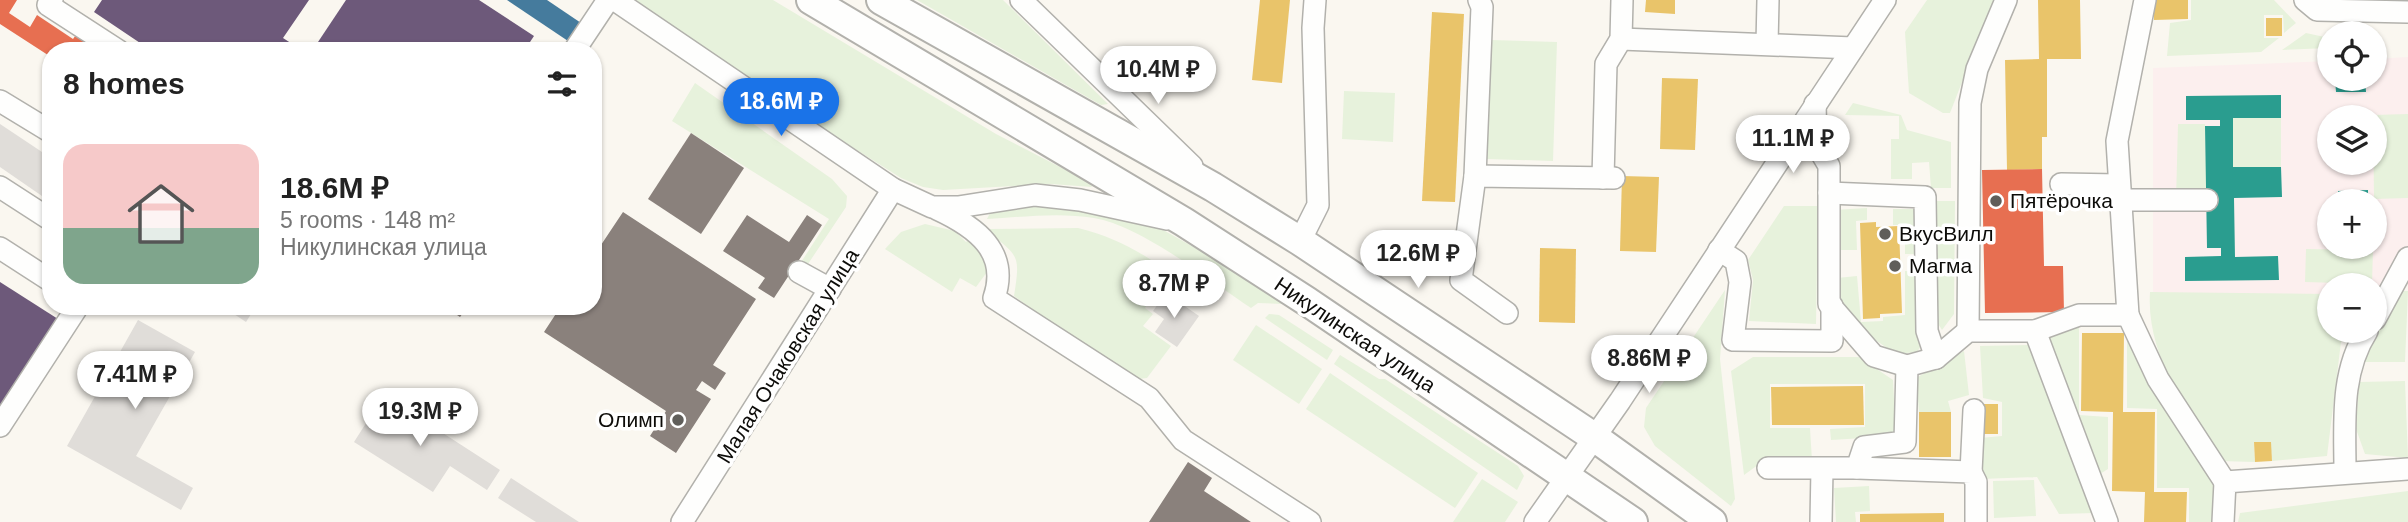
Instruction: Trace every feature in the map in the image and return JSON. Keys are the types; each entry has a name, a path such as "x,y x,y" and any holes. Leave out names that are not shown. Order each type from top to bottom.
{"main road":[{"path":"811,0 1184,222"},
{"path":"881,0 1213,187 1594,437 1712,522"},
{"name":"Никулинская улица","path":"1184,222 1636,522"},
{"path":"1636,522 1637,503 1646,492 1660,489 1673,494"}],"street":[{"path":"52,0 48,5 105,42"},
{"path":"580,42 608,0"},
{"name":"Никулинская улица","path":"615,0 893,189 932,207 958,207 1035,195 1080,200 1184,222"},
{"path":"1021,0 1213,187"},
{"path":"1300,242 1318,205 1313,28 1315,0"},
{"path":"1479,0 1482,8 1475,176 1461,280 1507,313"},
{"path":"1475,176 1608,178 1606,64 1621,39 1622,0"},
{"path":"1767,44 1769,0"},
{"path":"1535,522 1885,0"},
{"path":"1968,331 1970,103 1977,69 2006,0"},
{"path":"2145,0 2117,141 2128,315 2158,379 2225,482 2223,522"},
{"path":"2305,0 2317,10 2408,12"},
{"path":"1621,39 1853,48"},
{"path":"0,101 42,127"},
{"path":"1815,104 1816,144 1829,166 1829,304 1874,356 1907,366 1936,358 1968,331 2035,331 2080,315 2128,315"},
{"path":"2061,184 2119,193 2207,200"},
{"path":"0,187 42,214"},
{"name":"Малая Очаковская улица","path":"682,522 893,189"},
{"path":"1829,193 1925,197 1927,331 1936,358"},
{"path":"932,207 974,230 997,261 1001,278 994,298 1149,398 1183,440 1310,522"},
{"path":"0,248 42,275"},
{"path":"1719,250 1736,261 1741,282 1733,340 1832,341 1832,306"},
{"path":"2387,297 2408,258"},
{"path":"799,272 830,289"},
{"path":"0,426 72,315"},
{"path":"2035,331 2107,522"},
{"path":"2344,472 2347,392 2354,352 2360,343"},
{"path":"1857,468 1864,447 1905,442 1907,366"},
{"path":"1974,410 1971,472 1976,482 1976,522"},
{"path":"1768,468 1971,472"},
{"path":"1821,522 1822,469"},
{"path":"2225,482 2408,469"}],"shaded area":[{"path":"2408,57 2408,247 2387,288 2387,273 2317,273 2317,307 2153,311 2153,68 2317,61 2317,91 2387,91 2387,58"}],"green space":[{"path":"633,0 773,0 996,134 1089,182 1092,187 1051,184 943,190 923,187 901,178 841,140"},
{"path":"917,0 1003,0 1108,104 1101,105"},
{"path":"1927,0 1994,0 1950,113 1943,113 1909,93 1905,32"},
{"path":"2191,0 2274,0 2296,23 2284,33 2283,15 2264,15 2264,38 2279,38 2261,52 2167,56 2170,23 2191,20"},
{"path":"2306,33 2317,35 2317,49 2282,50"},
{"path":"1491,40 1557,42 1553,161 1487,159"},
{"path":"695,83 832,179 847,196 846,207 802,273 796,270 829,219 672,121"},
{"path":"1344,91 1395,93 1393,142 1342,139"},
{"path":"1853,103 1901,115 1907,130 1951,142 1951,188 1931,188 1929,162 1912,163 1912,179 1891,179 1891,139 1899,139 1899,116 1845,115"},
{"path":"2408,114 2408,198 2387,199 2387,189 2374,189 2374,175 2387,175 2387,115"},
{"path":"2233,118 2281,118 2281,167 2233,167"},
{"path":"2178,124 2205,124 2207,200 2176,200"},
{"path":"1937,201 1955,201 1954,314 1942,330 1937,322"},
{"path":"995,203 1129,211 1208,255 1284,304 1258,303 1251,308 1154,243 1113,223 1067,215 987,219"},
{"path":"1784,206 1818,206 1816,324 1749,321 1753,280 1748,260"},
{"path":"1867,208 1867,220 1856,221 1857,250 1833,250 1834,210"},
{"path":"1893,209 1921,209 1921,254 1905,254 1905,225 1893,225"},
{"path":"925,224 955,231 966,242 972,237 990,268 976,287 960,278 952,292 885,249 901,232"},
{"path":"1078,228 1126,246 1170,273 1145,308 1153,314 1143,326 1171,346 1147,378 1130,380 1014,296 1017,263 1014,256 985,229"},
{"path":"2306,249 2317,249 2317,259 2373,259 2372,273 2317,273 2317,282 2305,282"},
{"path":"1905,271 1919,272 1916,328 1925,340 1917,352 1896,354 1862,331 1837,302 1837,278 1857,276 1861,322 1883,321 1883,317 1905,315"},
{"path":"1725,290 1720,359 1735,499 1731,506 1655,446 1644,427 1646,408"},
{"path":"2395,291 2408,291 2405,362 2360,362 2369,343 2387,343 2387,307"},
{"path":"2150,292 2317,294 2317,343 2341,343 2327,456 2272,461 2270,442 2254,443 2255,462 2219,461 2171,381 2155,338"},
{"path":"1269,314 1279,315 1333,350 1327,360 1265,318"},
{"path":"1256,325 1322,369 1299,404 1233,360"},
{"path":"2079,327 2079,415 2108,417 2108,469 2095,477 2045,338"},
{"path":"2127,338 2215,483 2215,522 2189,522 2189,488 2157,488 2157,409 2127,408"},
{"path":"2029,345 2095,513 2059,514 2037,477 1981,479 1980,438 2002,436 2002,402 1983,398 1980,346"},
{"path":"1964,351 1969,395 1948,401 1951,412 1919,412 1916,378"},
{"path":"1340,355 1379,379 1385,379 1518,466 1524,476 1517,490 1334,364"},
{"path":"1753,357 1859,357 1893,380 1896,436 1831,440 1830,429 1865,427 1865,384 1770,384 1770,428 1810,428 1812,461 1762,462 1744,475 1731,371"},
{"path":"1330,373 1478,473 1455,508 1306,409"},
{"path":"2405,381 2408,458 2365,454 2356,429 2359,382"},
{"path":"1482,479 1518,502 1505,522 1453,522"},
{"path":"2034,480 2036,516 1994,518 1993,481"},
{"path":"1869,486 1870,511 1855,512 1856,522 1836,522 1834,488"},
{"path":"2408,491 2408,522 2238,522 2240,513"}],"building: Homes":[{"path":"1260,0 1290,0 1282,83 1252,80"},
{"path":"1646,0 1675,0 1675,14 1645,12"},
{"path":"2038,0 2080,0 2081,59 2047,59 2047,137 2042,137 2042,169 2007,170 2005,60 2039,59"},
{"path":"2154,0 2188,0 2188,19 2154,20"},
{"path":"1432,12 1464,14 1455,202 1422,201"},
{"path":"2266,18 2282,18 2282,36 2266,36"},
{"path":"1662,78 1698,79 1695,150 1660,149"},
{"path":"1622,176 1659,177 1656,252 1620,251"},
{"path":"1876,222 1876,227 1899,226 1902,313 1880,314 1880,318 1863,319 1860,223"},
{"path":"1540,248 1576,249 1575,323 1539,322"},
{"path":"2082,333 2124,333 2123,412 2155,412 2154,492 2187,492 2186,522 2144,522 2145,492 2112,491 2113,412 2081,411"},
{"path":"1863,386 1864,425 1772,425 1771,387"},
{"path":"1981,404 1998,404 1998,434 1981,434"},
{"path":"1919,412 1951,412 1951,457 1919,457"},
{"path":"2254,442 2271,442 2272,461 2255,462"},
{"path":"1944,513 1944,522 1860,522 1860,514"}],"building: Shops":[{"path":"0,0 17,0 9,13 30,27 37,15 73,39 78,32 90,42 42,42 42,51 0,24"},
{"path":"2042,169 2044,266 2063,266 2064,312 1985,313 1982,170"}],"building: Offices":[{"path":"102,0 309,0 283,38 289,42 139,42 94,12"},
{"path":"346,0 479,0 534,36 530,42 318,42"},
{"path":"0,282 42,309 42,315 52,315 58,319 0,408"}],"building: Schools":[{"path":"2281,95 2281,118 2233,118 2233,167 2281,167 2282,197 2234,198 2235,257 2278,256 2279,280 2185,281 2185,257 2221,256 2221,248 2207,248 2205,126 2220,126 2220,120 2186,120 2186,96"}],"building: Public":[{"path":"507,0 547,0 584,25 570,42"}],"building: Industry":[{"path":"691,133 744,168 701,234 648,199"},
{"path":"623,212 756,299 713,365 726,373 715,390 702,381 696,390 711,399 676,453 650,436 666,411 544,332 555,315 602,315 602,244"},
{"path":"747,215 789,242 807,215 822,225 774,298 758,288 765,278 723,251"},
{"path":"1188,462 1212,478 1204,491 1251,522 1149,522"}],"building: Other":[{"path":"0,124 42,152 42,196 0,167"},
{"path":"1166,293 1199,316 1177,347 1155,332 1164,319 1153,311"},
{"path":"236,315 250,315 246,322"},
{"path":"138,320 195,352 136,456 193,488 181,510 67,446"},
{"path":"384,395 500,470 487,490 450,466 433,492 354,442"},
{"path":"511,478 579,522 536,522 498,498"}],"place":[{"name":"Пятёрочка","path":"1996,201"},
{"name":"ВкусВилл","path":"1885,234"},
{"name":"Магма","path":"1895,266"},
{"name":"Олимп","path":"678,420"}]}
